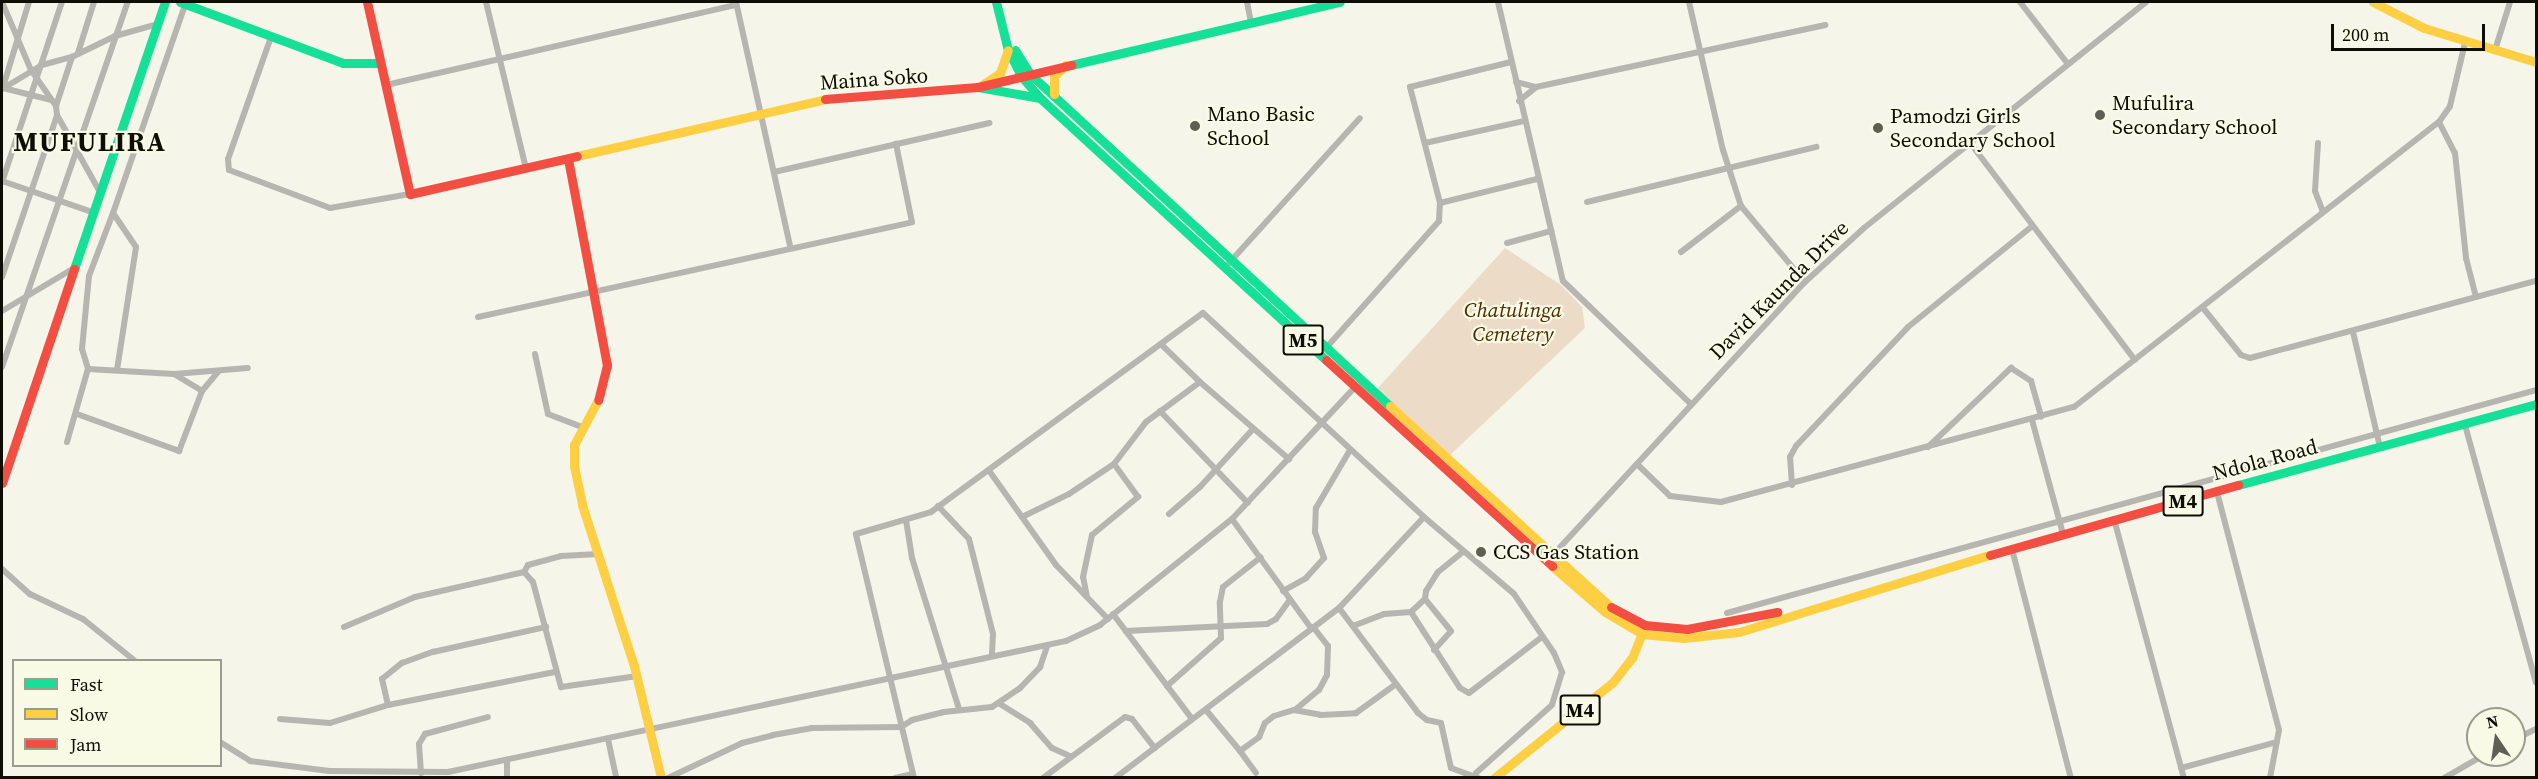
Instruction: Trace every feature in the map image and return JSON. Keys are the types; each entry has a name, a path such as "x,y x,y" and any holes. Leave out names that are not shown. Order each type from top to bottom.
{"street":[{"path":"2,2 32,70 56,106"},
{"path":"2,88 29,2"},
{"path":"62,2 38,81 2,181 95,213"},
{"path":"94,2 56,106 57,114 101,194"},
{"path":"2,367 128,2"},
{"path":"2,483 165,2"},
{"path":"66,442 77,414 88,369 82,349 89,276 113,213 184,2 343,63 380,63"},
{"path":"271,37 228,159 229,170 330,208 410,194 366,2"},
{"path":"486,2 526,168"},
{"name":"M5","path":"996,2 1008,50 1041,99 1228,264"},
{"path":"1247,2 1251,22"},
{"name":"Maina Soko","path":"410,194 837,96 916,94 978,87 1340,2"},
{"path":"1498,2 1537,179 1566,288 1691,404"},
{"path":"1689,2 1727,167 1741,206 1805,282"},
{"path":"2020,2 2068,64"},
{"name":"David Kaunda Drive","path":"1550,558 1805,282 1864,228 2146,2"},
{"path":"2373,2 2424,28 2536,62"},
{"path":"2495,50 2510,2"},
{"path":"386,85 736,3 790,246"},
{"name":"M5","path":"999,16 1026,75 1054,95 1228,264 1550,558 1644,630"},
{"path":"2,88 42,65 75,55 115,36 158,24"},
{"path":"1519,101 1536,87 1699,50 1826,25"},
{"path":"1637,464 1662,489 1680,500 1721,502 2032,420 2085,400 2439,122 2450,105 2465,42"},
{"path":"978,87 1000,73 1008,50"},
{"path":"1323,352 1439,221 1440,203 1410,92 1414,84 1511,62"},
{"path":"1054,95 1052,81 1066,65"},
{"path":"1516,82 1536,87"},
{"path":"978,87 1041,99"},
{"path":"2,88 51,100"},
{"path":"2,277 29,191 57,114"},
{"path":"1228,264 1360,118"},
{"path":"1425,143 1524,121"},
{"path":"2439,122 2455,153 2466,258 2476,297"},
{"path":"774,172 989,123"},
{"path":"2318,143 2315,191 2323,212"},
{"path":"478,316 790,246 912,222 896,144"},
{"path":"1971,144 2031,227 2135,360"},
{"path":"1587,202 1816,147"},
{"path":"568,159 595,291 607,365 599,398 574,445 574,465 598,554 637,676 660,777"},
{"path":"1440,203 1537,179"},
{"path":"1681,252 1741,206"},
{"path":"113,213 136,248 117,370"},
{"path":"1792,485 1790,457 1796,446 1908,327 2031,227"},
{"path":"1507,243 1551,231"},
{"path":"2,311 75,268"},
{"path":"2203,308 2241,355 2250,358 2353,332 2536,280"},
{"path":"896,777 913,776 856,534 906,520 938,506 990,472 1203,313 1320,424 1463,552 1514,594 1562,672 1556,699 1477,775 1451,768 1441,723 1427,720 1418,713 1339,608"},
{"path":"2353,332 2374,432 2380,448"},
{"path":"1162,345 1252,429 1289,459"},
{"path":"535,354 548,414 582,427"},
{"path":"88,369 174,374 248,368"},
{"path":"1927,447 2011,368 2031,381 2041,417"},
{"path":"77,414 179,451 202,391 218,372"},
{"path":"174,374 202,391"},
{"path":"1022,517 1069,494 1114,464 1139,430 1160,411 1200,382"},
{"path":"222,743 250,761 329,771 449,775 507,760 889,677 1047,647 1086,633 1111,616 1232,519 1358,384"},
{"path":"1727,613 2374,432 2536,390"},
{"name":"Ndola Road","path":"1835,599 2114,519 2536,404"},
{"path":"1160,411 1248,503"},
{"path":"2032,420 2063,534"},
{"path":"2465,425 2536,682"},
{"path":"1170,514 1252,429"},
{"path":"1284,591 1306,578 1324,558 1315,532 1316,508 1350,450"},
{"path":"1087,598 1083,577 1092,535 1138,497 1114,464"},
{"path":"990,472 1056,566 1087,598 1126,631 1192,719"},
{"path":"2217,492 2279,730 2270,777"},
{"path":"938,506 969,538 993,634 992,656"},
{"path":"1115,777 1339,608 1424,517"},
{"path":"1232,519 1290,600 1329,646 1327,675 1319,690 1294,710 1269,718 1259,737 1240,751"},
{"path":"2114,519 2184,777"},
{"path":"906,520 912,558 959,709"},
{"path":"2012,549 2071,777"},
{"path":"1353,626 1384,614 1411,612 1425,599 1438,572 1463,552"},
{"path":"344,627 416,597 524,572 528,565 561,556 598,554"},
{"path":"1167,686 1221,638 1220,602 1223,587 1261,557"},
{"path":"2,569 30,594 95,627 133,659"},
{"path":"524,572 533,582 546,627 558,684 565,688 637,676"},
{"path":"1834,584 1835,599"},
{"path":"1425,599 1451,631 1434,650"},
{"name":"M4","path":"1494,777 1613,682 1632,658 1644,630 1711,627 1835,599"},
{"path":"1126,631 1180,629 1203,624 1222,628 1272,622 1290,600"},
{"path":"1411,612 1460,688 1469,693 1542,637"},
{"path":"388,705 381,679 402,663 434,652 546,627"},
{"path":"668,777 742,743 795,730 901,727 918,718 959,709 1000,704 1040,667 1047,647"},
{"path":"280,719 330,723 388,705 555,672"},
{"path":"1294,710 1321,715 1356,713 1396,684"},
{"path":"1000,704 1030,723 1052,747 1070,756"},
{"path":"1206,710 1256,773"},
{"path":"421,773 419,744 425,734 488,717"},
{"path":"1043,777 1128,717 1155,748"},
{"path":"608,739 616,777"},
{"path":"2181,768 2277,742"},
{"path":"507,760 507,777"},
{"path":"2444,777 2466,765"}],"green space":[{"name":"Chatulinga Cemetery","path":"1505,248 1561,285 1582,307 1585,328 1449,456 1376,390"}],"traffic: fast":[{"path":"74,269 165,2"},
{"path":"180,2 343,63 379,63"},
{"path":"996,2 1008,50 1021,76 1041,99 1326,360"},
{"path":"1071,65 1340,2"},
{"path":"1015,50 1030,74 1390,406"},
{"path":"978,87 1040,98"},
{"path":"2238,485 2536,404"}],"traffic: slow":[{"path":"2373,2 2424,28 2536,62"},
{"path":"982,85 1000,73 1008,50"},
{"path":"1054,94 1054,76 1066,65"},
{"path":"577,156 825,99"},
{"path":"598,400 574,445 574,466 582,505 634,666 661,778"},
{"path":"1390,406 1611,607"},
{"path":"1552,566 1605,612 1642,634 1684,638 1739,632 1990,555"},
{"path":"1494,778 1613,682 1632,658 1644,629"}],"traffic: jam":[{"path":"367,2 410,194 577,156"},
{"path":"825,99 978,87 1071,65"},
{"path":"568,159 607,365 598,400"},
{"path":"2,483 74,269"},
{"path":"1326,360 1552,566"},
{"path":"1990,555 2238,485"},
{"path":"1611,607 1645,625 1687,629 1777,612"}],"place":[{"name":"Mufulira Secondary School","path":"2100,115"},
{"name":"Mano Basic School","path":"1195,126"},
{"name":"Pamodzi Girls Secondary School","path":"1878,128"},
{"name":"CCS Gas Station","path":"1481,552"}],"district":[{"name":"MUFULIRA","path":"90,142"}]}
